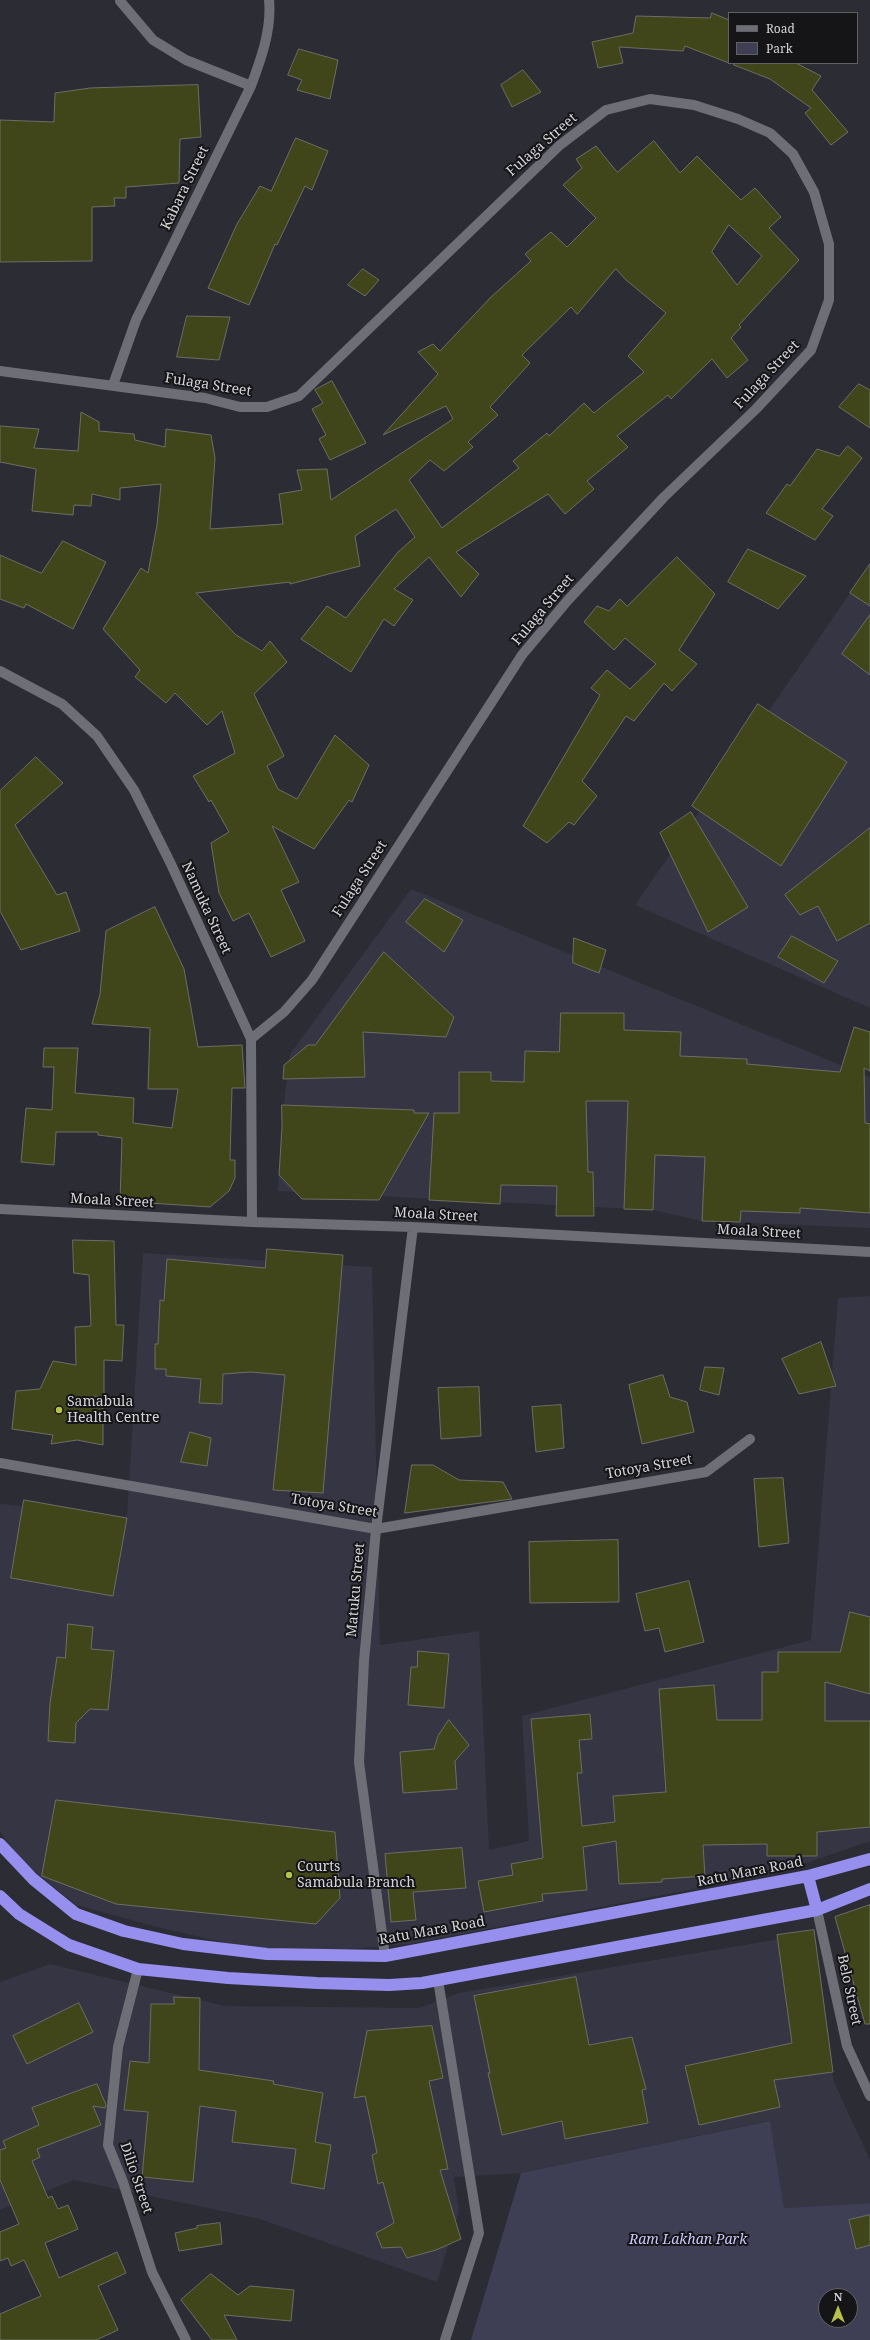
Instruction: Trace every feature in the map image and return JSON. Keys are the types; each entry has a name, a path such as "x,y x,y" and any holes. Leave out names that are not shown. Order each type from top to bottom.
{"highway":[{"name":"Ratu Mara Road","path":"0,1844 33,1879 76,1914 124,1931 183,1944 267,1954 385,1956 808,1876 870,1858"},
{"path":"808,1876 817,1910"},
{"path":"0,1896 18,1914 69,1945 138,1969 228,1978 389,1985 438,1980 817,1910 870,1889"}],"street":[{"name":"Kabara Street","path":"113,385 136,320 251,86 263,51 270,13 269,0"},
{"path":"120,1 153,40 186,60 251,86"},
{"name":"Fulaga Street","path":"0,371 205,398 240,407 267,407 299,396 560,145 606,110 650,99 694,105 738,119 770,134 793,154 814,192 828,244 828,300 811,350 756,409 664,497 568,600 522,655 312,980 284,1012 251,1039"},
{"name":"Namuka Street","path":"0,671 62,704 97,736 134,790 170,862 251,1039 252,1222"},
{"name":"Moala Street","path":"0,1209 252,1222 413,1227 870,1252"},
{"name":"Matuku Street","path":"385,1956 359,1762 364,1661 376,1529 413,1227"},
{"name":"Totoya Street","path":"0,1463 376,1529 706,1472 750,1440"},
{"name":"Belo Street","path":"817,1910 847,2046 870,2096"},
{"name":"Dilio Street","path":"138,1969 118,2047 108,2145 123,2182 152,2272 186,2340"},
{"path":"438,1980 479,2233 445,2340"}],"shaded area":[{"path":"870,564 870,1008 635,905"},
{"path":"411,889 870,1077 870,1228 702,1221 653,1210 278,1191 281,1128 290,1054"},
{"path":"143,1253 372,1267 380,1645 479,1631 489,1850 529,1841 522,1716 811,1640 838,1298 870,1296 870,1841 777,1873 410,1944 278,1955 161,1928 76,1905 22,1861 0,1832 0,1504 127,1517"},
{"path":"803,1935 834,2082 870,2160 870,2203 784,2208 769,2121 521,2173 454,2177 459,2211 437,2282 260,2219 74,2180 0,2210 0,1982 50,1964 225,2006 419,2008 459,1993"}],"green space":[{"name":"Ram Lakhan Park","path":"770,2121 784,2208 870,2203 870,2340 471,2340 521,2173"}],"building":[{"path":"712,13 728,20 728,63 685,46 683,51 619,47 623,63 598,68 592,42 633,33 636,16 710,18"},
{"path":"299,49 338,60 330,99 297,90 302,80 288,75"},
{"path":"798,64 821,76 812,90 848,132 831,145 805,113 811,108 770,79 734,65"},
{"path":"523,70 541,92 512,107 501,85"},
{"path":"198,85 201,137 180,139 179,183 126,187 126,198 114,198 115,206 92,207 92,261 0,262 0,120 54,122 55,93 90,88"},
{"path":"296,138 328,151 312,190 305,186 277,245 275,244 249,305 208,288 237,224 260,186 271,191"},
{"path":"654,141 680,173 697,156 741,200 755,188 781,217 769,228 799,260 739,325 741,327 731,338 748,360 727,378 712,359 671,399 668,395 617,436 628,447 587,481 594,489 565,514 548,494 456,552 479,574 461,597 429,557 394,589 413,600 394,626 384,619 351,672 301,639 327,606 346,618 398,552 415,537 396,509 355,536 360,566 290,584 290,582 196,593 236,635 262,651 270,641 287,662 254,694 284,756 267,766 278,789 297,799 335,735 369,765 352,802 349,800 314,849 272,826 299,882 281,890 305,941 271,957 249,913 233,921 219,893 211,843 229,832 211,800 209,802 193,776 235,753 222,711 207,725 175,693 166,703 135,677 140,670 103,629 141,568 148,573 157,525 161,484 120,488 120,500 92,494 91,506 74,505 73,515 32,511 36,469 0,462 0,426 39,429 34,448 78,451 81,412 99,422 99,431 134,434 135,440 165,447 166,429 211,435 215,458 210,529 283,524 279,494 302,490 297,470 327,469 331,500 453,419 446,406 383,435 438,374 418,352 433,344 440,351 491,297 531,261 525,254 551,232 567,247 596,218 563,185 582,168 576,159 596,146 617,172","holes":["729,225 762,256 737,285 712,252","616,269 626,280 666,313 628,356 644,372 594,413 584,403 549,436 547,433 513,461 519,468 442,528 409,480 430,460 444,471 473,447 468,442 498,415 490,407 530,363 522,355 571,307 577,314"]},
{"path":"363,269 379,280 365,296 348,285"},
{"path":"187,316 230,317 219,360 177,357"},
{"path":"332,381 366,443 330,460 319,439 326,435 312,409 323,403 315,390"},
{"path":"859,384 870,390 870,428 839,407"},
{"path":"848,446 862,458 822,509 833,516 815,540 766,513 787,484 790,486 817,449 839,456"},
{"path":"63,541 106,562 73,629 26,604 24,608 0,599 0,555 41,573"},
{"path":"748,549 806,576 778,609 728,582"},
{"path":"677,557 715,594 679,650 697,664 672,691 664,683 634,721 626,716 582,781 597,796 574,825 569,822 547,843 523,826 600,695 591,688 607,670 630,689 656,664 625,638 614,650 584,622 597,606 609,611 620,599 627,606"},
{"path":"870,564 870,606 850,593"},
{"path":"870,615 870,675 842,654"},
{"path":"758,704 847,762 781,866 692,806"},
{"path":"36,757 63,783 15,825 57,895 66,892 80,931 21,950 0,911 0,791"},
{"path":"691,812 748,907 708,932 660,833"},
{"path":"870,828 870,923 837,941 818,906 800,915 785,895"},
{"path":"425,899 463,920 444,952 406,922"},
{"path":"155,907 184,969 198,1047 242,1045 245,1088 232,1088 230,1160 235,1160 235,1178 229,1191 210,1207 120,1201 122,1138 98,1135 98,1132 56,1132 54,1165 21,1162 26,1108 52,1110 54,1067 43,1067 44,1048 78,1048 75,1093 134,1098 133,1123 172,1128 178,1089 148,1089 150,1028 92,1024 100,994 106,931"},
{"path":"792,936 838,961 824,983 778,957"},
{"path":"574,938 606,950 599,973 573,963"},
{"path":"384,952 454,1017 446,1037 363,1032 365,1077 283,1079 284,1065 308,1045 315,1045"},
{"path":"561,1013 624,1013 624,1030 681,1032 680,1056 747,1059 747,1064 840,1072 854,1027 870,1032 870,1071 864,1068 865,1123 870,1124 870,1213 800,1208 800,1213 741,1211 740,1222 702,1221 705,1157 655,1155 653,1210 624,1209 628,1101 586,1101 588,1172 593,1172 594,1216 556,1216 557,1186 501,1185 500,1204 429,1200 434,1113 459,1113 459,1072 491,1072 491,1081 524,1082 525,1051 559,1052"},
{"path":"282,1105 414,1110 414,1113 429,1113 379,1200 302,1199 279,1175"},
{"path":"73,1240 114,1241 116,1325 124,1325 122,1361 104,1360 104,1397 93,1396 92,1405 103,1408 103,1445 77,1440 51,1444 53,1435 12,1429 16,1391 40,1389 53,1361 76,1365 75,1327 91,1326 89,1275 74,1273"},
{"path":"267,1249 343,1255 323,1493 273,1490 285,1375 251,1372 223,1374 222,1404 199,1403 201,1379 166,1376 166,1369 155,1369 155,1344 158,1344 160,1300 164,1301 167,1259 265,1268"},
{"path":"821,1342 836,1386 799,1394 782,1359"},
{"path":"705,1367 724,1368 719,1395 700,1390"},
{"path":"663,1375 670,1397 687,1402 694,1432 642,1444 629,1385"},
{"path":"479,1387 481,1436 441,1439 438,1388"},
{"path":"561,1405 564,1448 536,1452 532,1407"},
{"path":"190,1432 211,1438 207,1466 181,1462"},
{"path":"412,1465 433,1465 459,1480 503,1482 512,1499 405,1513"},
{"path":"783,1478 789,1543 759,1547 754,1479"},
{"path":"24,1500 127,1518 113,1596 11,1578"},
{"path":"618,1540 619,1602 530,1603 529,1542"},
{"path":"689,1581 704,1642 665,1652 659,1628 645,1631 636,1594"},
{"path":"850,1612 870,1617 870,1694 825,1682 825,1721 870,1721 870,1827 817,1832 817,1856 767,1856 767,1844 703,1845 705,1876 662,1879 662,1882 619,1884 616,1841 583,1847 587,1890 542,1894 543,1901 484,1912 478,1881 513,1875 511,1864 543,1858 531,1719 590,1714 592,1739 579,1740 582,1773 577,1773 582,1826 615,1822 613,1796 666,1792 659,1689 714,1685 717,1720 762,1720 762,1672 778,1672 778,1652 840,1652"},
{"path":"68,1624 93,1627 91,1649 114,1651 108,1710 90,1709 76,1723 75,1743 48,1741 50,1703 57,1657 65,1658"},
{"path":"418,1651 449,1654 444,1708 408,1705 411,1667 417,1667"},
{"path":"449,1720 469,1745 455,1761 457,1789 403,1793 400,1752 434,1749 438,1736"},
{"path":"56,1800 335,1832 340,1898 316,1924 116,1904 42,1876"},
{"path":"462,1848 466,1888 413,1892 416,1920 391,1922 385,1854"},
{"path":"870,1905 870,2024 865,2024 835,1917"},
{"path":"814,1930 833,2072 774,2080 780,2107 699,2125 685,2066 792,2043 777,1935"},
{"path":"576,1977 589,2045 632,2037 646,2089 642,2090 648,2123 565,2139 562,2121 502,2135 488,2073 490,2073 474,1996"},
{"path":"174,1997 200,1998 199,2070 274,2081 273,2084 323,2093 315,2142 331,2145 324,2189 291,2183 296,2149 232,2142 236,2111 200,2106 193,2182 142,2177 148,2112 124,2110 130,2061 149,2063 151,2004 174,2004"},
{"path":"79,2003 93,2032 27,2064 13,2036"},
{"path":"432,2026 443,2078 429,2081 448,2169 440,2170 461,2239 436,2250 407,2258 401,2247 382,2248 376,2233 394,2223 383,2182 378,2184 372,2155 377,2153 365,2096 354,2098 367,2031"},
{"path":"97,2084 106,2105 105,2108 93,2106 101,2125 37,2149 40,2157 32,2161 48,2198 52,2196 58,2209 68,2205 78,2229 45,2243 59,2278 117,2252 126,2273 98,2286 118,2330 96,2340 0,2340 0,2314 41,2296 24,2260 11,2266 8,2258 0,2261 0,2232 19,2224 0,2180 0,2150 6,2148 3,2141 39,2125 32,2108"},
{"path":"870,2215 870,2245 856,2249 849,2220"},
{"path":"220,2223 222,2244 179,2251 175,2233 197,2228 197,2226"},
{"path":"211,2274 238,2295 250,2286 294,2290 291,2321 224,2315 237,2340 212,2340 181,2300"}],"place":[{"name":"Samabula Health Centre","path":"59,1410"},
{"name":"Courts Samabula Branch","path":"289,1875"}]}
